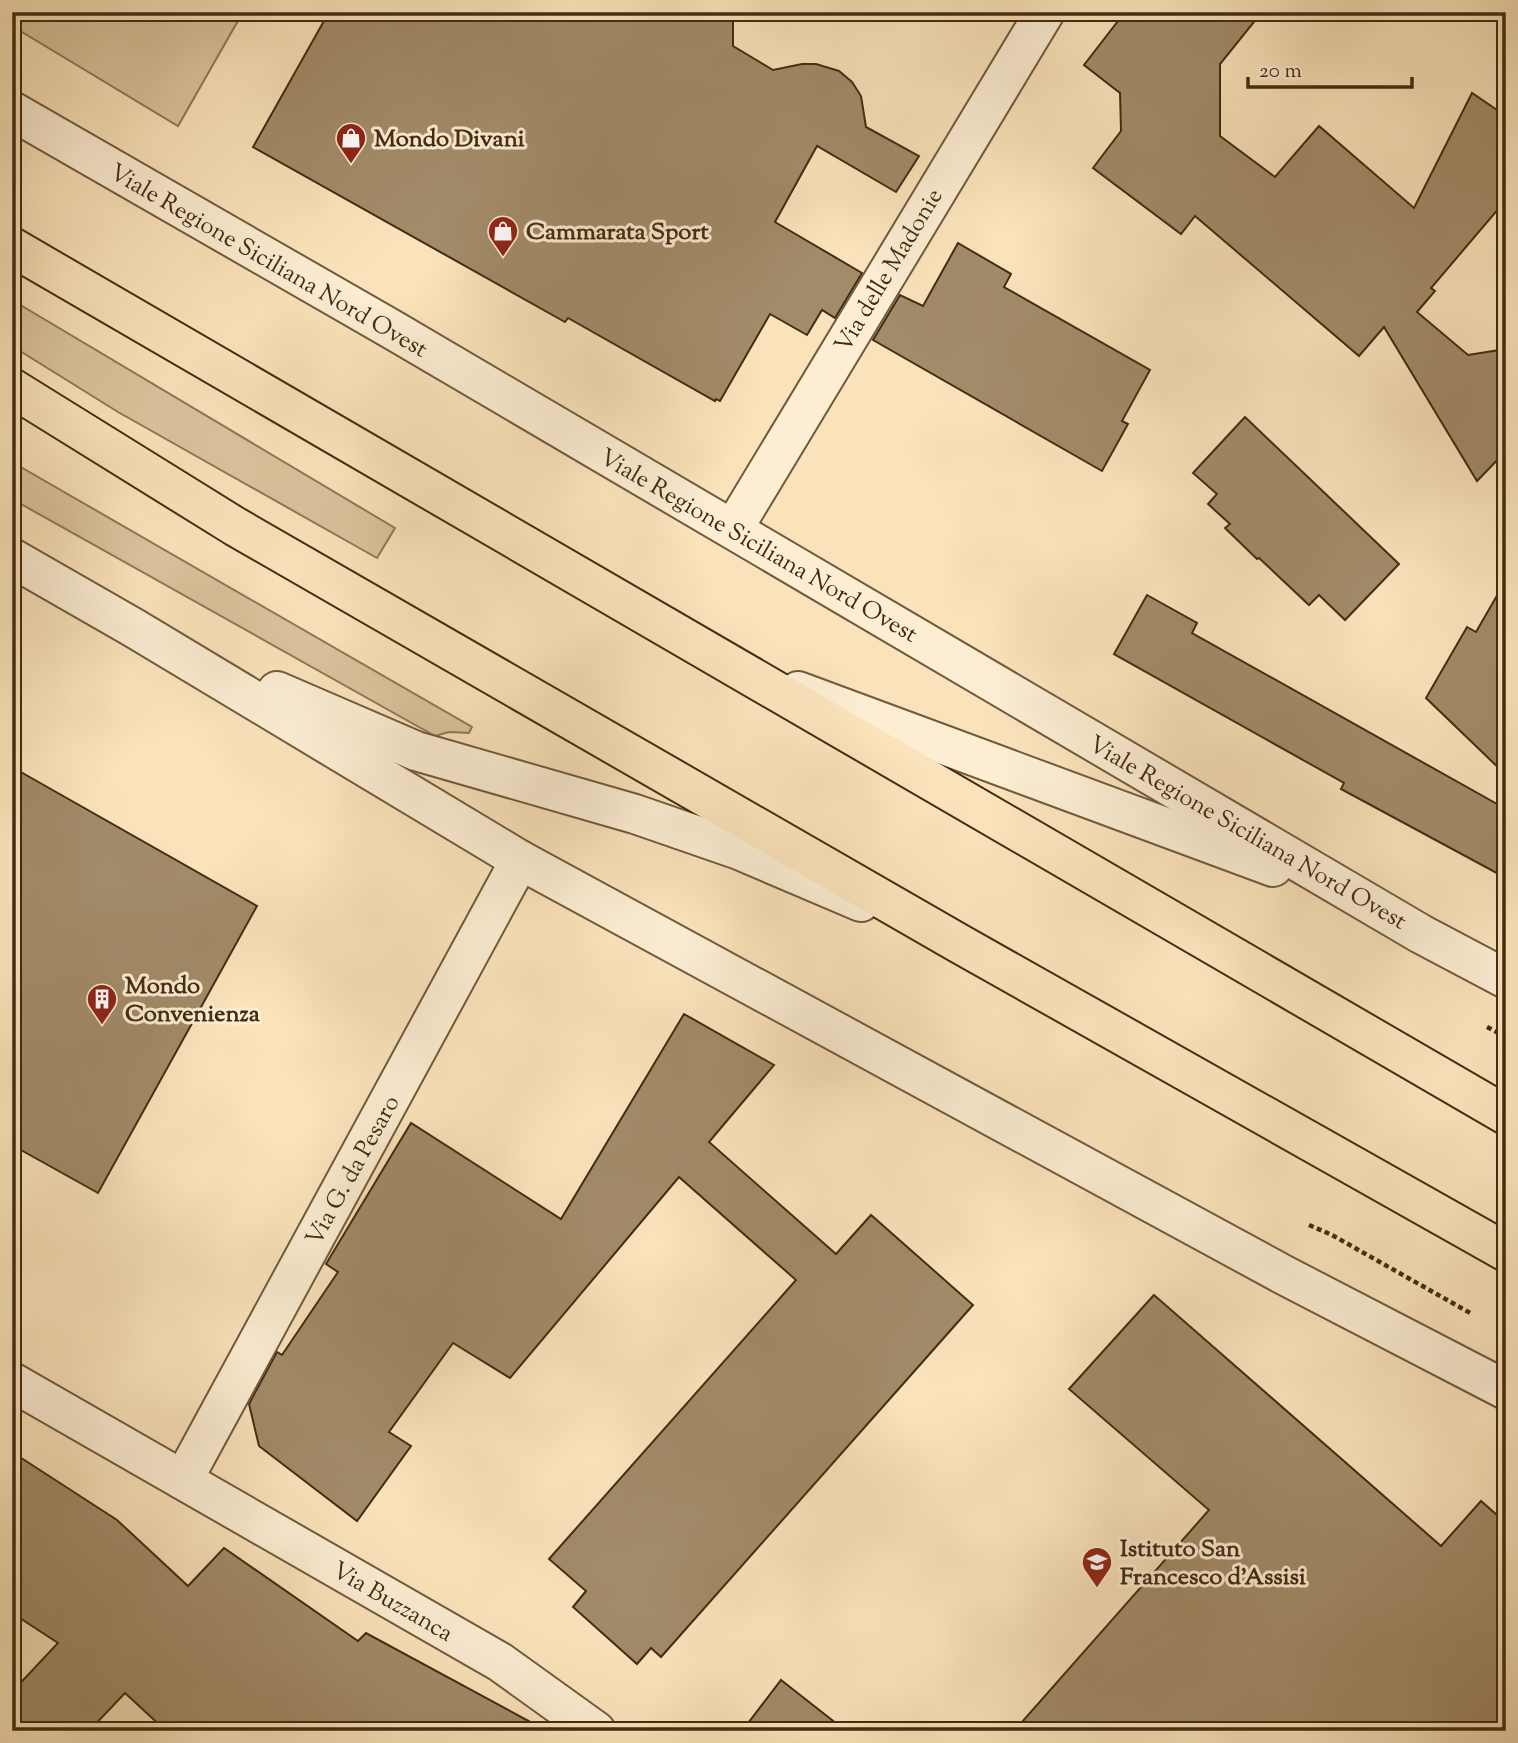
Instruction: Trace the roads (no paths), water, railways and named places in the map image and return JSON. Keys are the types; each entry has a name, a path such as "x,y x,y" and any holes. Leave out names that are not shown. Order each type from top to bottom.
{"main road":[{"path":"19,250 1506,1115"},
{"path":"12,388 236,527 960,944 1506,1252"},
{"path":"12,417 236,527"}],"street":[{"name":"Via delle Madonie","path":"733,529 1045,12"},
{"name":"Viale Regione Siciliana Nord Ovest","path":"12,111 393,330 1421,934 1506,979"},
{"path":"12,558 134,628 520,860 1284,1275 1506,1390"},
{"path":"134,628 416,751 635,814 739,850 960,944"},
{"path":"737,667 1284,872 1421,934"},
{"name":"Via G. da Pesaro","path":"183,1480 520,860"},
{"name":"Via Buzzanca","path":"12,1382 500,1662 596,1731"}],"place":[{"name":"Mondo Divani","path":"351,165"},
{"name":"Cammarata Sport","path":"503,258"},
{"name":"Mondo Convenienza","path":"102,1026"},
{"name":"Istituto San Francesco d'Assisi","path":"1097,1589"}]}
